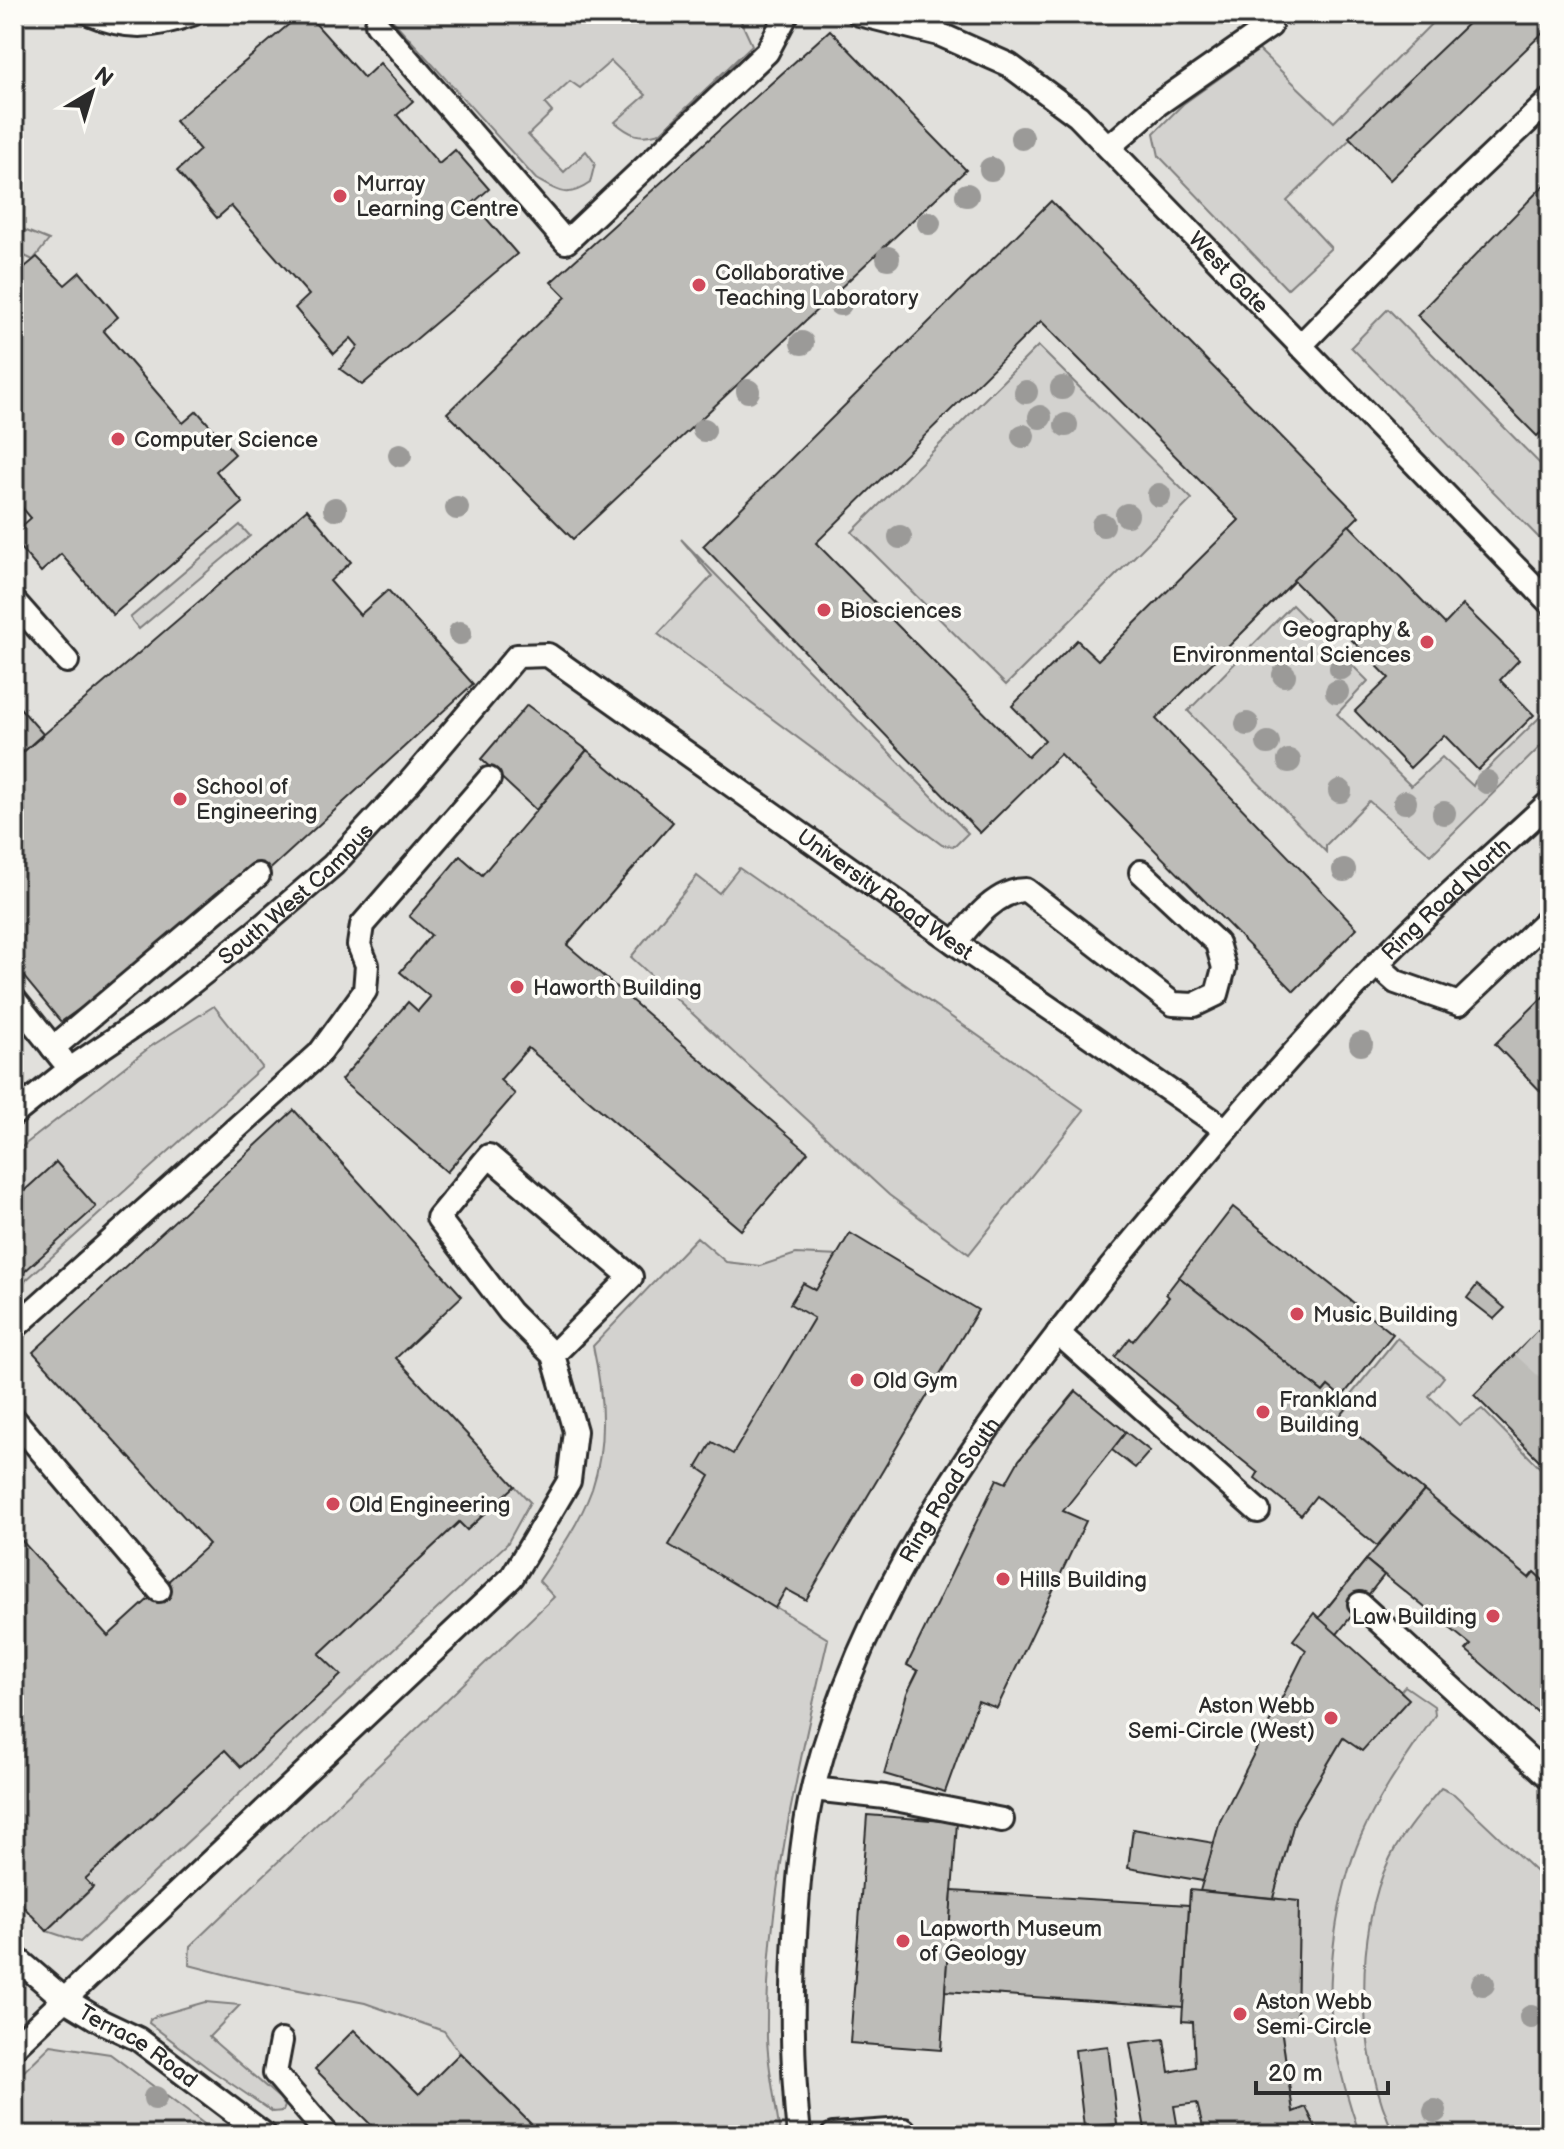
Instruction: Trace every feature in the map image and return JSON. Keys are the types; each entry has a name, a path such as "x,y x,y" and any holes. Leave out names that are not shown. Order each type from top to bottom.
{"lane":[{"path":"91,14 138,27 192,14"},
{"path":"377,24 566,242 767,52 787,14"},
{"name":"West Gate","path":"859,14 939,34 1009,65 1078,116 1550,603"},
{"path":"1109,147 1158,104 1270,26"},
{"path":"1300,346 1427,217 1550,100"},
{"path":"14,601 67,661"},
{"name":"University Road West","path":"548,655 955,943 1225,1129"},
{"name":"South West Campus","path":"14,1114 70,1069 153,1013 253,934 333,865 409,783 517,656 548,655"},
{"path":"14,1328 319,1054 365,991 367,965 359,945 362,925 489,779"},
{"name":"Ring Road North","path":"1376,964 1550,802"},
{"path":"955,943 989,906 1013,890 1026,890 1173,1004 1194,1005 1217,994 1224,968 1217,943 1141,872"},
{"path":"53,1048 258,875"},
{"path":"1376,964 1396,982 1459,1004 1550,917"},
{"name":"Ring Road South","path":"799,2135 792,2068 793,1967 799,1875 813,1789 861,1646 916,1540 967,1455 1058,1333 1225,1129 1376,964"},
{"path":"14,999 70,1069"},
{"path":"14,2047 512,1577 569,1481 575,1431 553,1355 510,1312 438,1218 489,1156 631,1277 553,1355"},
{"path":"1058,1333 1258,1511"},
{"path":"14,1419 159,1590"},
{"path":"1360,1604 1550,1778"},
{"path":"813,1789 845,1795 885,1797 1002,1820"},
{"name":"Terrace Road","path":"14,1956 64,1999 138,2039 265,2135"},
{"path":"281,2041 275,2073 328,2135"},
{"path":"833,2135 904,2130"}],"shaded area":[{"path":"14,14 1550,14 1550,2135 14,2135"},
{"path":"387,14 724,14 740,19 752,45 660,133 653,135 635,135 615,122 646,95 611,61 580,88 570,81 545,104 552,112 528,135 564,172 586,151 595,163 590,183 575,191 563,192 536,179"},
{"path":"1441,14 1478,14 1287,201 1331,248 1287,289 1159,156 1154,133 1183,104 1259,50 1334,122"},
{"path":"14,226 49,240 33,260 14,251"},
{"path":"1388,309 1550,474 1550,549 1351,347"},
{"path":"1038,346 1192,499 1006,685 852,532"},
{"path":"240,525 250,536 139,629 130,618"},
{"path":"681,539 968,833 955,846 942,845 658,634 712,576"},
{"path":"1292,605 1368,681 1337,714 1411,786 1442,757 1473,786 1544,713 1550,692 1550,737 1431,855 1369,801 1326,845 1326,852 1188,711"},
{"path":"739,868 1084,1110 969,1254 889,1195 631,957 697,876 719,893"},
{"path":"214,1006 262,1067 14,1291 14,1153 150,1047"},
{"path":"697,1237 726,1262 760,1266 796,1254 839,1256 816,1318 734,1458 713,1475 774,1606 828,1639 795,1786 771,1938 767,2038 780,2135 542,2135 460,2053 444,2031 365,2003 189,1965 190,1946 554,1597 539,1581 581,1513 592,1489 600,1454 601,1399 593,1346"},
{"path":"1397,1338 1444,1377 1429,1396 1459,1425 1482,1409 1550,1478 1550,1587 1534,1572 1529,1578 1338,1419 1350,1405 1346,1401"},
{"path":"515,1486 530,1502 507,1544 80,1942 47,1931 93,1888 85,1879 225,1750 241,1766 340,1676 319,1654 459,1522 467,1530"},
{"path":"1405,1686 1434,1706 1435,1715 1386,1789 1361,1836 1339,1909 1332,1964 1334,2040 1360,2135 1319,2135 1293,2112 1280,2021 1297,2021 1299,1902 1273,1898 1295,1819 1343,1738 1362,1750 1408,1699 1401,1691"},
{"path":"1441,1788 1454,1794 1550,1885 1550,2135 1395,2135 1382,2105 1367,2035 1364,1997 1370,1923 1378,1888 1395,1848"},
{"path":"205,2002 240,2005 209,2037 279,2098 285,2106 283,2111 273,2112 149,2023 156,2016"},
{"path":"51,2045 110,2054 219,2135 14,2135 14,2081"}],"building":[{"name":"Murray Learning Centre","path":"301,14 307,14 364,78 380,63 413,101 397,115 439,164 455,150 489,189 473,203 517,254 362,385 340,369 358,346 351,338 334,354 295,308 309,295 231,206 217,218 177,171 200,150 175,121"},
{"path":"1478,14 1550,14 1550,26 1390,180 1349,137"},
{"name":"Collaborative Teaching Laboratory","path":"830,30 966,170 573,539 447,413 566,297 551,282"},
{"path":"1550,179 1550,424 1537,436 1417,315"},
{"name":"Biosciences","path":"1051,201 1359,516 1156,719 1357,928 1294,991 1060,754 980,833 703,546","holes":["1041,321 1239,520 1098,660 1077,640 1012,706 1045,740 1028,757 816,543"]},
{"name":"Computer Science","path":"37,257 65,285 80,272 118,317 103,330 183,423 197,411 235,454 216,471 243,503 113,615 61,554 41,572 14,541 14,533 31,518 14,498 14,276"},
{"name":"School of Engineering","path":"307,509 351,562 330,581 360,615 388,590 473,684 253,885 61,1022 14,965 14,760"},
{"name":"Geography & Environmental Sciences","path":"1349,525 1445,624 1463,605 1519,660 1500,680 1534,715 1478,770 1444,735 1410,768 1355,711 1389,678 1293,580"},
{"path":"14,701 43,734 14,760"},
{"path":"527,705 587,750 536,810 481,759"},
{"name":"Haworth Building","path":"587,750 673,822 567,945 808,1152 741,1230 528,1048 500,1080 515,1094 447,1172 341,1080 408,1002 418,1011 430,997 400,972 431,935 409,916 460,856 482,875"},
{"path":"1550,990 1550,1101 1495,1044"},
{"name":"Old Engineering","path":"294,1110 462,1296 396,1358 515,1486 467,1530 459,1522 319,1654 341,1675 241,1767 225,1750 85,1879 93,1887 47,1931 14,1897 14,1532 108,1636 209,1544 33,1352"},
{"path":"56,1162 96,1207 14,1281 14,1200"},
{"name":"Music Building","path":"1233,1207 1393,1334 1341,1398 1328,1386 1323,1392 1179,1277"},
{"name":"Old Gym","path":"850,1233 978,1310 806,1600 786,1589 775,1608 669,1545 710,1476 697,1467 712,1442 733,1454 814,1318 790,1304 803,1283 816,1290"},
{"name":"Frankland Building","path":"1179,1277 1323,1392 1328,1386 1350,1404 1338,1419 1424,1491 1377,1546 1316,1496 1301,1515 1255,1478 1258,1473 1115,1357 1130,1338 1133,1341 1169,1297 1166,1294"},
{"path":"1477,1285 1505,1308 1494,1319 1467,1298"},
{"path":"1550,1319 1550,1471 1474,1395"},
{"name":"Hills Building","path":"1076,1391 1126,1432 1063,1511 1086,1521 997,1708 978,1701 945,1792 884,1774 907,1693 918,1671 907,1665 997,1479 1006,1483 1019,1460"},
{"path":"1126,1432 1150,1451 1135,1468 1112,1450"},
{"name":"Law Building","path":"1424,1491 1529,1578 1534,1572 1550,1587 1550,1723 1466,1650 1471,1645 1366,1560"},
{"name":"Aston Webb Semi-Circle (West)","path":"1366,1560 1384,1575 1337,1634 1409,1699 1362,1751 1343,1738 1295,1819 1273,1898 1200,1891 1220,1821 1306,1650 1293,1640 1314,1613 1319,1618"},
{"path":"1366,1560 1384,1575 1337,1634 1319,1618"},
{"name":"Lapworth Museum of Geology","path":"867,1815 957,1822 941,2050 850,2043"},
{"path":"1133,1829 1214,1843 1203,1881 1128,1868"},
{"name":"Aston Webb Semi-Circle","path":"1190,1890 1299,1901 1297,2022 1280,2021 1293,2112 1306,2107 1319,2135 1205,2135 1197,2103 1174,2106 1179,2135 1146,2135 1130,2043 1164,2039 1169,2072 1195,2067 1193,2022 1182,2021"},
{"path":"952,1891 1189,1905 1183,2007 945,1991"},
{"path":"354,2030 419,2094 460,2053 542,2135 381,2135 315,2069"},
{"path":"1108,2046 1117,2124 1084,2127 1075,2050"}],"tunnel":[{"path":"1526,1343 1550,1365"}],"place":[{"name":"Murray Learning Centre","path":"340,196"},
{"name":"Collaborative Teaching Laboratory","path":"699,285"},
{"name":"Computer Science","path":"118,439"},
{"name":"Biosciences","path":"824,610"},
{"name":"Geography & Environmental Sciences","path":"1427,642"},
{"name":"School of Engineering","path":"180,799"},
{"name":"Haworth Building","path":"517,987"},
{"name":"Music Building","path":"1297,1314"},
{"name":"Old Gym","path":"857,1380"},
{"name":"Frankland Building","path":"1263,1412"},
{"name":"Old Engineering","path":"333,1504"},
{"name":"Hills Building","path":"1003,1579"},
{"name":"Law Building","path":"1493,1616"},
{"name":"Aston Webb Semi-Circle (West)","path":"1331,1718"},
{"name":"Lapworth Museum of Geology","path":"903,1941"},
{"name":"Aston Webb Semi-Circle","path":"1240,2014"}]}
